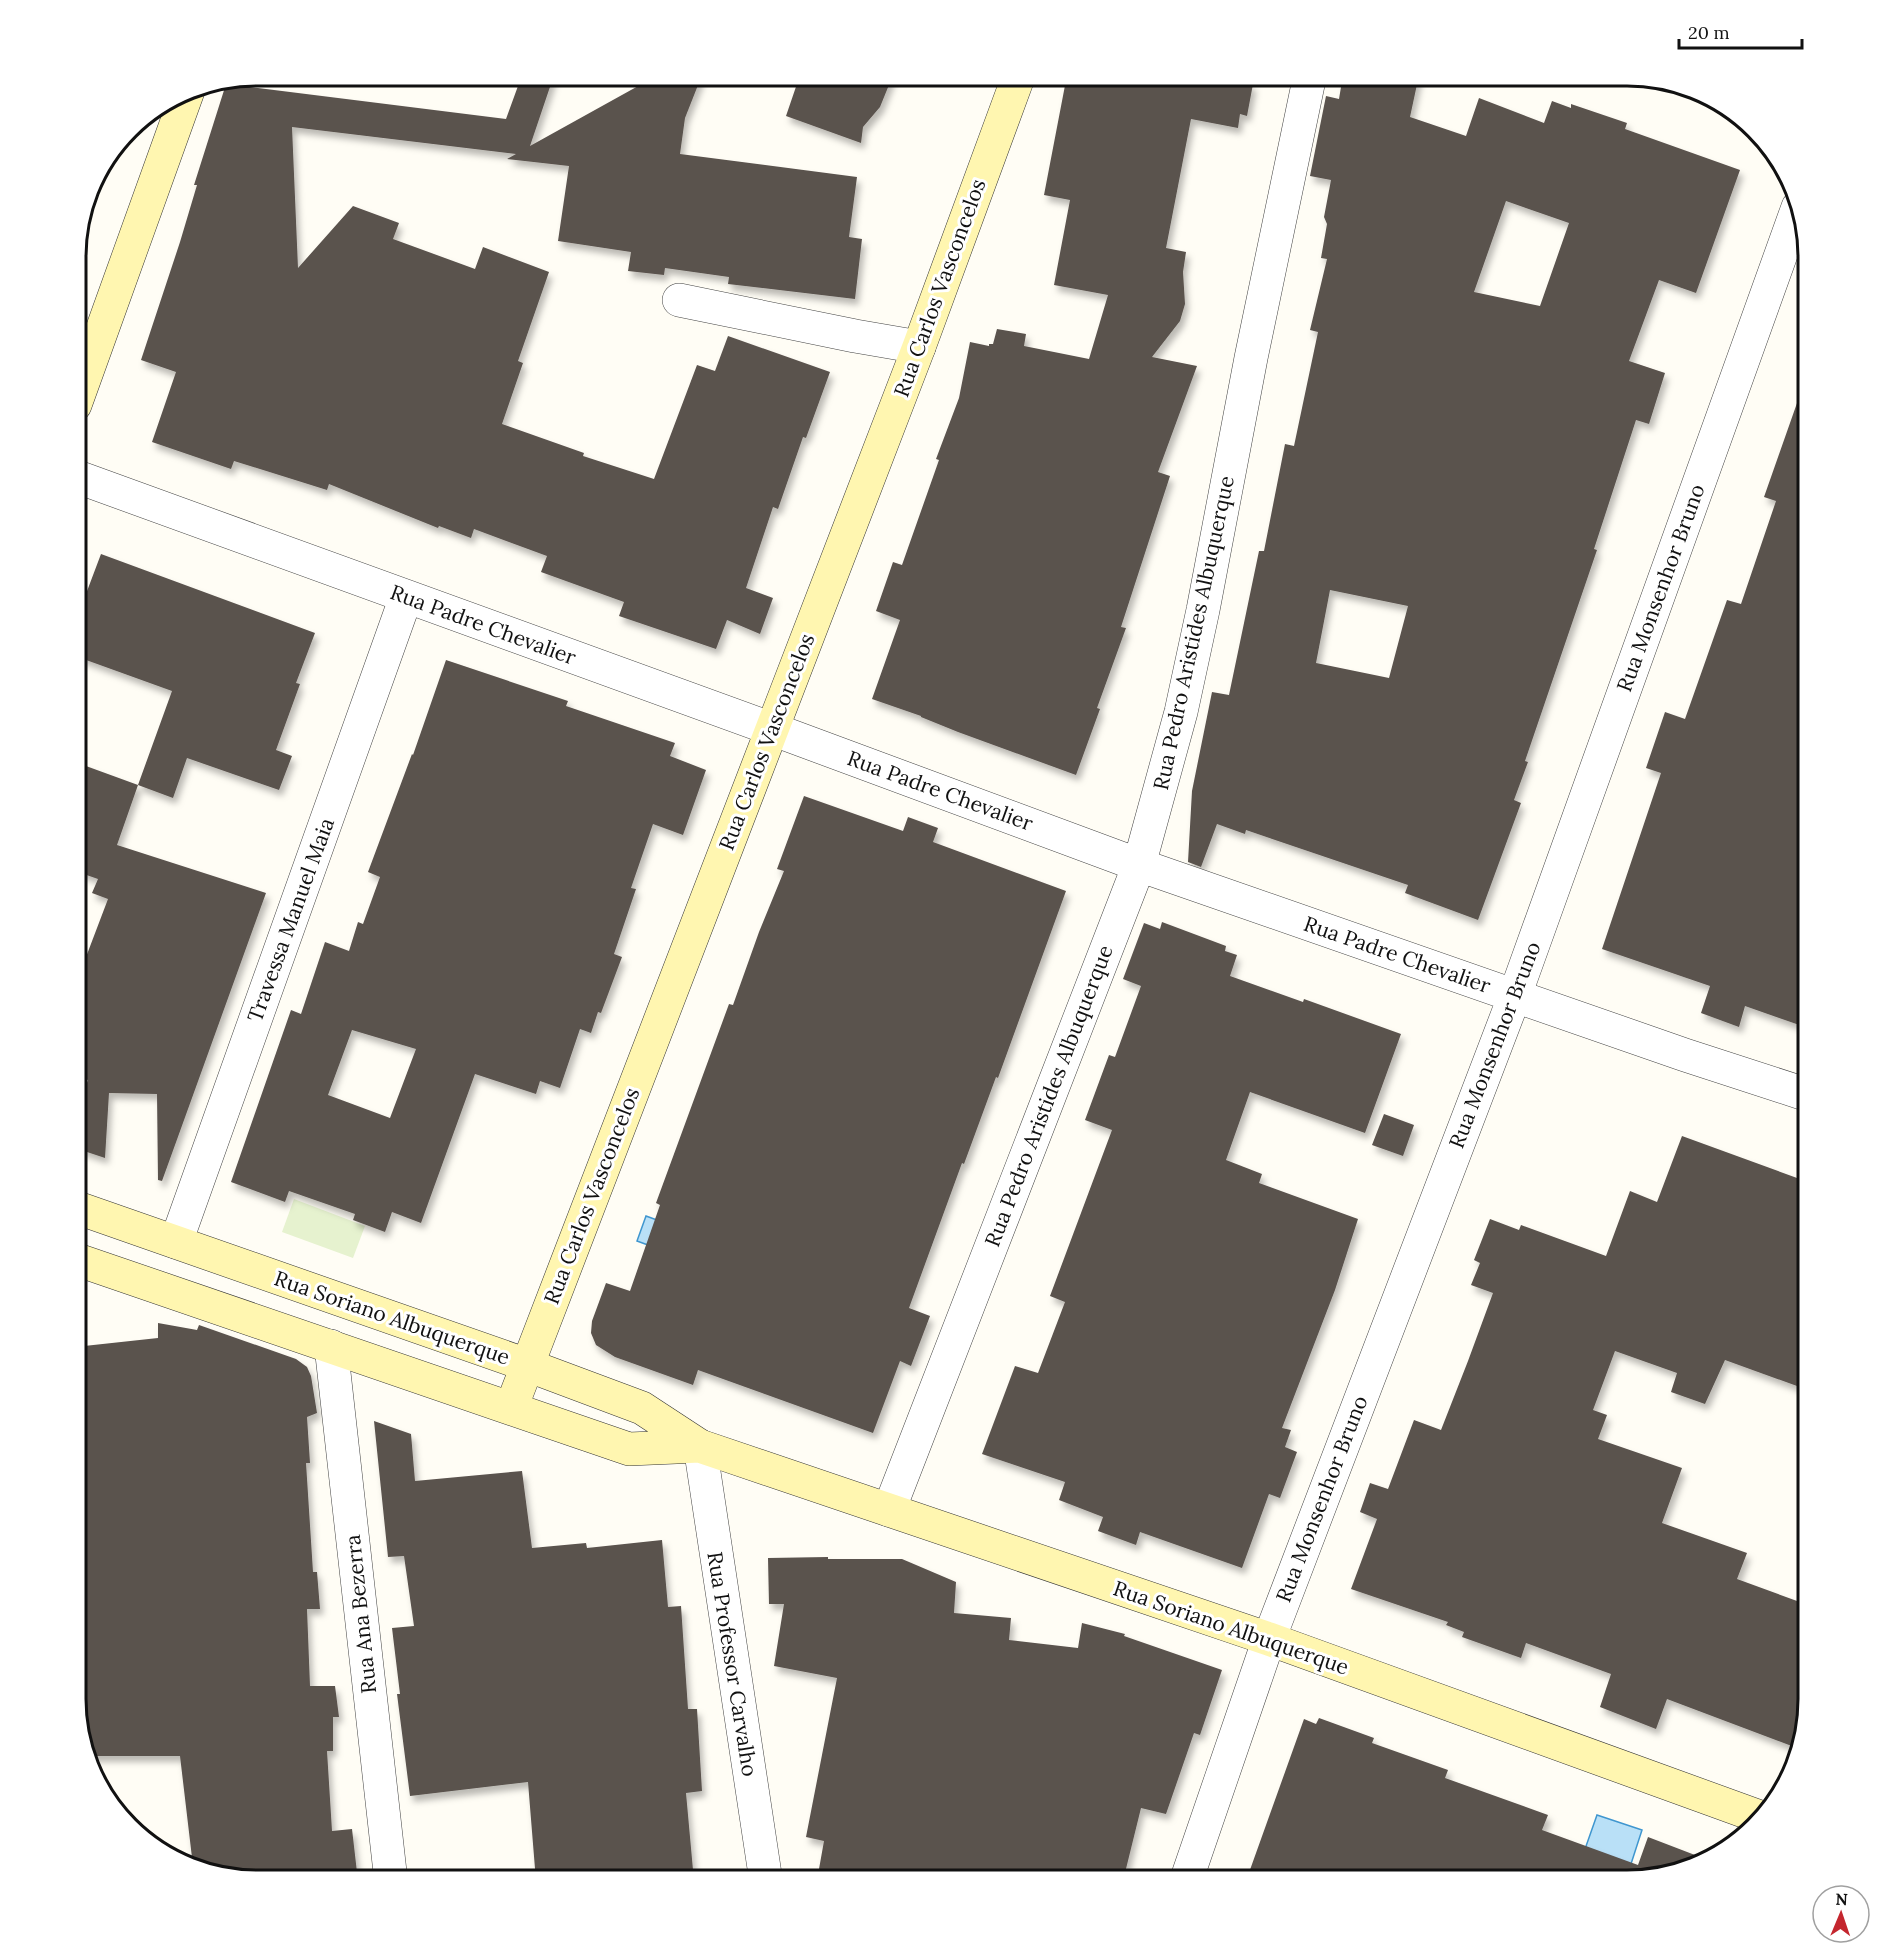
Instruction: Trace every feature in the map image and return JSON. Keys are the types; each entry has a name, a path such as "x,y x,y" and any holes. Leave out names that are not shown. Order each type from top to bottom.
{"main road":[{"name":"Rua Carlos Vasconcelos","path":"511,1408 919,347 1015,86"},
{"path":"86,374 184,102"},
{"name":"Rua Soriano Albuquerque","path":"86,1211 527,1365 642,1408 700,1446 1269,1640 1752,1814"},
{"name":"Rua Soriano Albuquerque","path":"86,1263 629,1449 700,1446"}],"street":[{"name":"Rua Pedro Aristides Albuquerque","path":"889,1510 1139,865 1180,712 1203,610 1251,357 1308,86"},
{"name":"Rua Monsenhor Bruno","path":"1190,1870 1269,1640 1515,995 1793,220"},
{"path":"679,300 919,347"},
{"name":"Rua Padre Chevalier","path":"86,480 1139,865 1685,1055 1797,1091"},
{"name":"Travessa Manuel Maia","path":"176,1242 406,597"},
{"name":"Rua Ana Bezerra","path":"331,1346 390,1870"},
{"name":"Rua Professor Carvalho","path":"700,1446 764,1870"}],"green space":[{"path":"294,1199 365,1226 353,1258 282,1232"}],"water":[{"path":"646,1216 687,1231 678,1256 637,1241"},
{"path":"1597,1815 1642,1830 1630,1867 1585,1849"}],"building":[{"path":"244,86 506,119 518,86 550,86 530,146 638,86 698,86 685,118 680,154 857,177 849,237 862,239 855,299 728,284 729,277 665,268 664,275 628,271 631,252 558,241 569,166 507,159 516,154 292,127 298,268 353,206 399,223 393,239 475,269 483,247 549,272 518,361 523,363 502,424 584,453 583,456 654,479 697,365 715,371 728,336 830,372 806,438 803,437 778,509 773,507 746,588 773,598 760,634 727,620 716,649 619,616 624,602 541,572 547,556 474,529 471,538 439,526 438,528 329,484 327,490 234,461 231,469 152,442 176,372 141,360 180,242 197,185 194,185 224,89"},
{"path":"796,86 889,86 880,107 863,127 861,143 786,116"},
{"path":"1065,86 1253,86 1247,116 1240,114 1238,128 1191,119 1166,248 1186,252 1183,272 1185,304 1180,321 1152,357 1197,366 1158,472 1170,476 1121,627 1126,628 1076,775 872,699 900,620 876,611 893,562 902,565 939,460 936,459 959,398 970,342 989,346 993,344 997,329 1026,334 1024,346 1089,359 1108,295 1054,285 1070,200 1044,195"},
{"path":"1341,86 1417,86 1410,117 1466,136 1479,98 1544,123 1552,101 1571,108 1571,104 1627,123 1625,129 1740,170 1696,293 1659,280 1629,361 1665,373 1649,424 1636,420 1594,549 1597,550 1525,761 1528,762 1514,800 1521,803 1478,920 1405,893 1408,885 1246,830 1245,834 1217,824 1201,867 1188,862 1192,791 1212,692 1229,695 1259,551 1264,551 1285,444 1294,446 1318,332 1310,330 1327,259 1321,258 1327,224 1324,217 1331,180 1310,176 1326,96 1339,99","holes":["1506,201 1569,223 1540,306 1474,292","1330,590 1408,606 1389,678 1316,663"]},
{"path":"1797,403 1797,1024 1745,1006 1739,1027 1701,1013 1710,986 1602,949 1661,773 1646,768 1665,712 1685,719 1727,600 1741,604 1776,501 1764,497"},
{"path":"101,554 315,633 296,683 300,684 276,750 292,756 279,790 187,758 173,798 138,785 172,691 86,660 86,594"},
{"path":"446,660 568,701 566,706 675,743 670,756 706,770 683,835 653,824 631,888 636,889 614,954 622,957 591,1033 580,1029 560,1088 540,1081 536,1094 475,1074 421,1223 392,1212 385,1232 353,1220 355,1214 289,1191 285,1202 231,1182 291,1010 301,1014 325,942 349,951 358,922 363,924 380,877 368,872 413,755","holes":["352,1030 416,1049 390,1118 328,1095"]},
{"path":"86,766 138,785 117,845 266,893 162,1181 158,1180 157,1094 109,1093 105,1158 86,1152 86,1085 88,1080 86,1079 86,957 108,899 92,893 98,879 86,875"},
{"path":"804,796 903,831 908,817 938,828 933,842 1066,891 998,1078 996,1077 964,1164 962,1163 909,1308 930,1316 911,1366 900,1361 873,1433 698,1370 693,1385 615,1357 596,1345 591,1333 592,1321 606,1283 630,1291 660,1205 656,1203 729,1004 733,1005 784,871 777,869"},
{"path":"1162,922 1226,946 1225,951 1237,955 1230,976 1303,1002 1304,999 1401,1034 1365,1133 1250,1092 1226,1160 1262,1174 1259,1183 1358,1219 1335,1290 1282,1428 1291,1430 1285,1447 1297,1452 1280,1498 1269,1494 1242,1568 1140,1532 1136,1545 1098,1531 1103,1517 1059,1500 1065,1482 982,1454 1015,1366 1038,1373 1065,1302 1050,1296 1112,1130 1085,1120 1109,1055 1115,1057 1141,986 1123,979 1144,923 1160,929"},
{"path":"1384,1114 1414,1125 1403,1156 1372,1145"},
{"path":"1682,1136 1797,1178 1797,1386 1725,1360 1705,1404 1671,1392 1677,1373 1615,1351 1593,1410 1607,1415 1598,1439 1682,1468 1662,1523 1747,1553 1737,1579 1797,1601 1797,1710 1791,1746 1667,1699 1656,1729 1600,1707 1611,1674 1526,1643 1521,1658 1462,1637 1464,1632 1446,1625 1448,1622 1351,1589 1377,1519 1360,1512 1370,1483 1388,1489 1414,1420 1441,1430 1468,1361 1493,1293 1471,1285 1480,1263 1474,1260 1490,1219 1519,1230 1521,1225 1606,1256 1630,1191 1657,1202"},
{"path":"158,1323 197,1330 199,1325 296,1359 307,1367 311,1376 317,1413 307,1417 310,1463 306,1463 313,1572 317,1572 320,1609 307,1609 310,1686 335,1686 339,1717 333,1717 333,1751 327,1751 332,1831 352,1829 357,1870 246,1870 212,1865 192,1857 180,1756 96,1756 89,1733 86,1710 86,1346 158,1338"},
{"path":"374,1421 411,1434 415,1481 522,1471 532,1548 586,1543 587,1548 662,1540 668,1607 681,1606 688,1709 697,1709 702,1791 686,1793 693,1870 535,1870 528,1782 410,1796 397,1694 400,1694 392,1628 414,1626 404,1556 388,1557"},
{"path":"768,1558 902,1559 956,1582 954,1613 1011,1618 1009,1640 1078,1648 1082,1623 1125,1634 1124,1636 1222,1670 1200,1735 1194,1733 1166,1814 1141,1808 1126,1870 819,1869 824,1841 806,1837 837,1678 774,1666 784,1604 769,1604"},
{"path":"1319,1718 1374,1738 1372,1743 1448,1770 1445,1778 1548,1815 1542,1830 1638,1865 1648,1837 1696,1855 1671,1865 1637,1870 1250,1870 1304,1719 1316,1724"}]}
